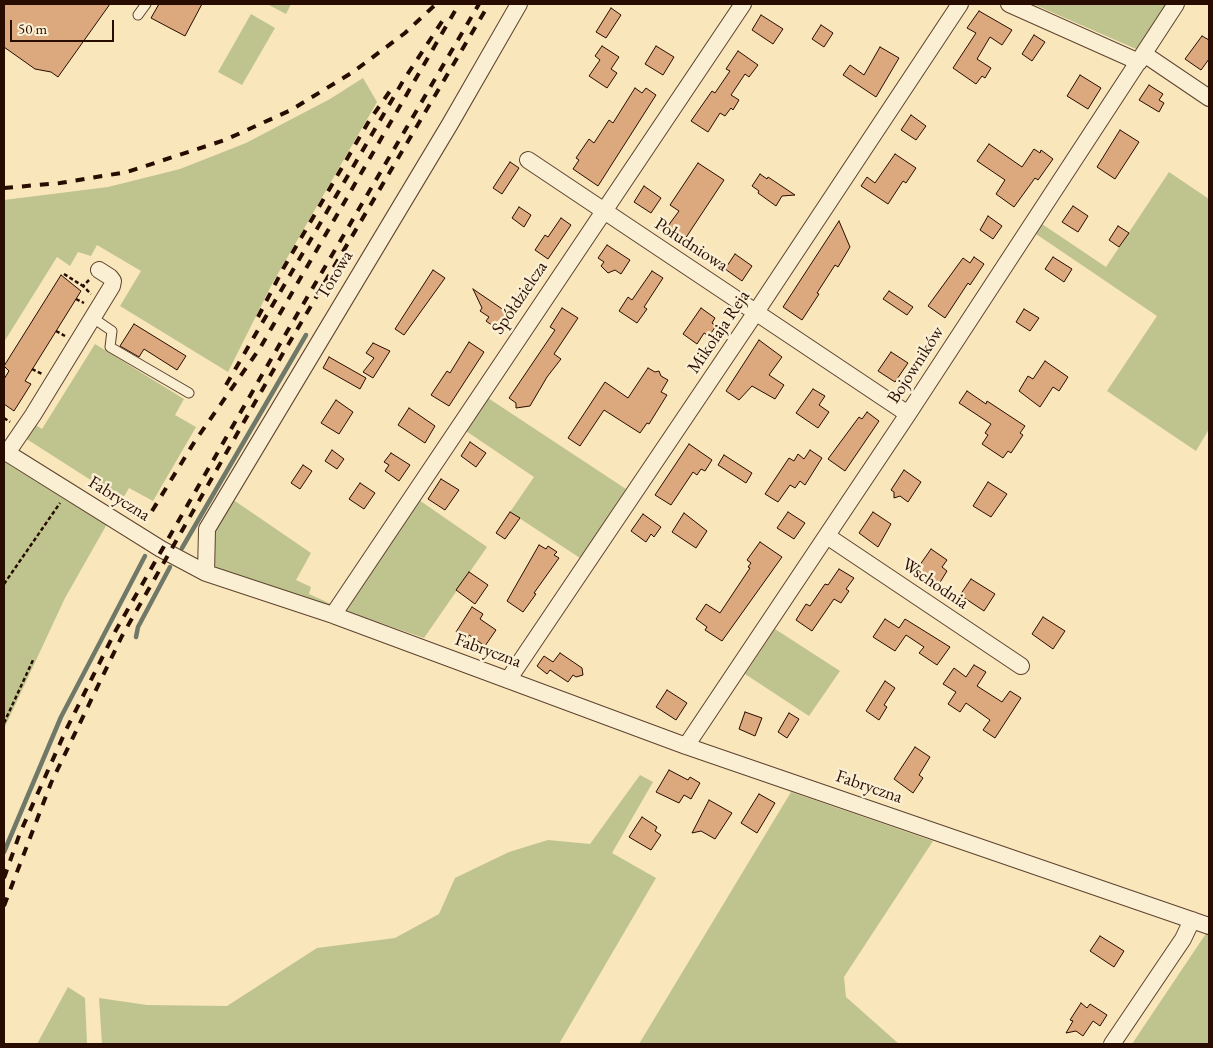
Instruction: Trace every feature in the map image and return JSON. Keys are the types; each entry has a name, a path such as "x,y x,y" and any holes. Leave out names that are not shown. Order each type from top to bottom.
{"street":[{"name":"Torowa","path":"206,573 207,529 450,124 519,4"},
{"name":"Spółdzielcza","path":"333,615 602,211 743,4"},
{"name":"Mikołaja Reja","path":"508,680 756,312 960,4"},
{"path":"1009,4 1142,58 1209,98"},
{"name":"Bojowników","path":"686,746 908,414 1176,4"},
{"name":"Południowa","path":"528,160 908,414"},
{"path":"5,452 93,318 113,281 99,270"},
{"name":"Fabryczna","path":"5,452 161,549 206,573 333,615 686,746 1209,926"},
{"name":"Wschodnia","path":"827,536 1021,666"},
{"path":"1112,1044 1183,939 1192,920"}],"lane":[{"path":"138,15 146,4"},
{"path":"93,318 112,331 110,347 189,393"}],"path":[{"path":"64,274 83,286"},
{"path":"76,299 85,304"},
{"path":"56,331 65,336"},
{"path":"32,369 43,375"},
{"path":"4,584 68,491"},
{"path":"4,723 34,658"}],"green space":[{"path":"267,4 291,4 286,14"},
{"path":"1033,4 1166,4 1136,49"},
{"path":"251,14 275,28 242,85 218,72"},
{"path":"363,78 377,102 272,284 228,372 120,306 141,271 97,245 91,256 78,252 70,266 57,257 4,342 4,200 108,187 180,169 246,143 330,99"},
{"path":"1169,172 1209,199 1209,429 1196,451 1107,391 1157,316 1036,234 1042,224 1106,267"},
{"path":"95,344 184,399 175,415 196,427 153,501 129,488 122,500 25,438 34,424 42,429"},
{"path":"488,398 626,489 580,558 510,512 534,477 466,431"},
{"path":"4,461 107,524 65,598 4,729"},
{"path":"232,499 311,553 296,580 311,587 309,594 331,604 326,605 214,567 214,527"},
{"path":"419,500 487,547 424,638 346,611"},
{"path":"775,629 840,671 809,716 745,674"},
{"path":"640,775 653,782 612,853 656,878 559,1044 102,1044 99,998 147,1005 227,1006 317,948 395,938 439,914 455,878 509,852 548,840 590,844"},
{"path":"791,792 933,841 844,977 846,997 899,1044 639,1044"},
{"path":"1207,932 1209,933 1209,1044 1132,1044"},
{"path":"68,987 85,998 87,1044 37,1044"}],"building":[{"path":"4,4 110,4 58,77 51,72 35,69 4,47"},
{"path":"159,4 202,4 185,36 151,18"},
{"path":"611,8 621,15 606,38 596,32"},
{"path":"979,11 1012,30 1002,45 990,37 977,59 991,68 985,78 982,76 976,84 953,68 976,33 967,28"},
{"path":"761,15 783,29 773,44 752,30"},
{"path":"821,25 833,33 824,47 812,39"},
{"path":"1034,35 1045,42 1032,61 1022,54"},
{"path":"1202,36 1209,40 1209,59 1201,70 1185,59"},
{"path":"602,46 619,57 611,69 617,73 607,88 589,76 600,60 595,56"},
{"path":"656,46 674,57 663,75 645,64"},
{"path":"880,47 899,58 876,97 843,75 850,65 864,75"},
{"path":"738,51 758,65 749,77 745,74 731,95 739,100 733,110 731,108 725,116 720,113 708,132 691,121 712,91 715,93 730,71 726,69"},
{"path":"1080,75 1101,88 1088,109 1067,96"},
{"path":"1149,85 1163,94 1159,100 1164,103 1159,112 1139,100"},
{"path":"635,88 642,93 646,88 656,95 598,186 573,169 579,160 576,158 589,139 594,143 609,120 613,123"},
{"path":"911,115 926,126 916,140 901,130"},
{"path":"1120,130 1139,142 1115,179 1097,167"},
{"path":"989,144 1022,167 1034,149 1040,153 1041,150 1053,159 1038,180 1035,178 1014,207 996,194 1005,180 977,161"},
{"path":"895,154 916,168 906,183 903,181 888,204 861,186 867,177 875,183"},
{"path":"510,162 519,168 502,194 493,188"},
{"path":"698,163 724,180 683,242 665,230 679,211 670,205"},
{"path":"760,174 767,179 768,177 795,195 782,196 776,206 758,193 759,191 752,186"},
{"path":"644,186 661,198 651,213 634,202"},
{"path":"1073,206 1088,216 1078,232 1062,222"},
{"path":"519,207 531,215 524,227 512,218"},
{"path":"988,216 1002,226 993,239 980,230"},
{"path":"561,218 571,225 548,259 535,250 545,235 548,237"},
{"path":"839,221 850,247 838,267 835,265 802,320 783,307"},
{"path":"1118,226 1129,233 1119,247 1109,240"},
{"path":"607,245 630,260 621,274 615,270 608,273 601,266 604,262 598,258"},
{"path":"735,254 752,266 742,281 725,269"},
{"path":"974,257 984,264 970,285 968,283 945,318 928,306 963,258 970,263"},
{"path":"1053,257 1072,269 1064,282 1045,269"},
{"path":"433,270 445,278 404,335 395,329"},
{"path":"652,271 663,278 644,307 647,309 637,323 619,311 628,297 632,300"},
{"path":"61,275 81,291 25,381 31,384 14,411 4,404 4,379 9,371 4,366"},
{"path":"473,289 511,315 500,331 486,321 489,317 480,311 482,308"},
{"path":"889,291 913,307 907,315 883,299"},
{"path":"562,308 578,318 554,354 561,359 547,377 530,406 516,408 516,403 509,398 555,330 550,327"},
{"path":"701,308 715,318 712,323 716,326 709,336 704,333 697,344 683,334"},
{"path":"1024,309 1039,318 1030,331 1016,322"},
{"path":"134,324 186,356 177,370 144,349 139,357 120,346"},
{"path":"759,340 782,357 769,375 784,385 775,399 752,386 739,400 726,391"},
{"path":"469,342 484,352 449,406 431,395 447,371 450,373"},
{"path":"373,343 390,351 373,378 363,372 374,358 366,353"},
{"path":"891,352 908,363 895,382 878,371"},
{"path":"329,357 366,378 360,389 323,368"},
{"path":"1045,361 1068,377 1059,391 1053,387 1040,407 1019,391 1028,376 1033,379"},
{"path":"648,368 655,372 659,371 661,376 668,380 661,392 667,395 649,424 647,423 640,433 604,410 580,446 568,438 605,382 628,398"},
{"path":"813,389 825,396 819,405 829,412 818,428 796,413"},
{"path":"967,391 986,404 987,401 1025,426 1020,433 1023,435 1011,453 1008,451 1003,458 982,444 988,435 985,433 991,424 959,403"},
{"path":"336,400 353,412 339,434 321,423"},
{"path":"409,408 435,426 425,443 398,425"},
{"path":"867,412 879,421 845,471 828,459 859,417 862,419"},
{"path":"470,442 486,453 476,467 461,456"},
{"path":"689,444 712,460 705,471 701,469 697,475 693,472 671,505 655,495"},
{"path":"332,450 344,459 337,469 325,461"},
{"path":"810,450 822,458 805,485 800,481 795,488 790,485 778,502 765,494 789,458 794,461 798,454 804,459"},
{"path":"391,453 410,465 399,481 385,471 389,465 384,462"},
{"path":"724,455 752,473 746,483 718,465"},
{"path":"303,465 312,471 300,489 291,483"},
{"path":"904,470 921,482 908,502 900,496 894,498 894,492 891,490"},
{"path":"441,479 459,490 445,510 428,499"},
{"path":"988,482 1007,494 991,517 973,506"},
{"path":"360,483 375,493 364,509 349,499"},
{"path":"510,512 520,518 505,539 496,533"},
{"path":"788,512 805,523 794,539 777,528"},
{"path":"873,512 891,524 878,547 859,533"},
{"path":"684,513 707,531 696,548 672,532"},
{"path":"643,514 661,527 654,537 651,534 646,542 631,531"},
{"path":"760,542 782,557 722,641 705,630 707,627 696,619 706,604 720,613 750,568 748,567 751,563 747,560"},
{"path":"539,545 546,549 548,546 557,552 554,555 559,558 523,612 507,601"},
{"path":"931,549 947,560 942,567 947,571 939,584 917,569"},
{"path":"839,569 854,578 846,589 849,591 841,603 834,599 812,631 796,620 806,604 810,606 825,584 828,585"},
{"path":"469,572 488,585 475,604 456,590"},
{"path":"971,579 995,594 984,611 960,595"},
{"path":"472,607 483,614 480,619 496,630 485,646 469,635 467,639 456,632"},
{"path":"1043,617 1065,631 1053,649 1032,634"},
{"path":"885,619 899,628 905,619 950,647 937,665 919,653 924,647 906,635 895,651 873,637"},
{"path":"560,653 582,668 583,675 576,677 573,675 568,682 550,670 547,674 537,666 544,656 553,662"},
{"path":"974,665 986,672 977,686 1002,702 1010,691 1021,698 995,738 983,730 990,720 966,703 960,712 948,704 956,692 943,684 954,668 966,677"},
{"path":"885,681 895,688 884,705 887,707 879,720 866,711"},
{"path":"667,690 687,703 676,720 656,707"},
{"path":"745,712 762,718 755,736 739,729"},
{"path":"789,713 799,719 787,738 778,732"},
{"path":"915,747 930,757 919,775 923,778 913,793 894,779"},
{"path":"669,770 688,780 690,777 700,783 691,799 684,795 679,803 656,792"},
{"path":"759,794 775,803 757,833 741,823"},
{"path":"709,800 732,813 715,839 701,831 692,833"},
{"path":"642,817 657,827 655,831 661,835 651,850 629,837"},
{"path":"1100,936 1124,951 1114,967 1090,951"},
{"path":"1081,1003 1087,1008 1090,1004 1107,1015 1100,1026 1093,1021 1083,1036 1076,1031 1066,1033 1073,1021 1070,1020"}],"waterway":[{"path":"182,548 306,335"},
{"path":"4,852 61,717 145,556"},
{"path":"136,637 138,627 170,567"}],"railway":[{"path":"4,188 60,183 127,172 225,140 291,110 353,72 405,33 436,4"},
{"path":"152,511 195,441 260,348 459,4"},
{"path":"4,878 20,833 66,730 116,630 274,354 479,4"},
{"path":"4,906 51,783 122,636 282,355 489,4"},
{"path":"226,385 403,81 443,20"},
{"path":"258,317 283,269 369,121 390,91"}]}
